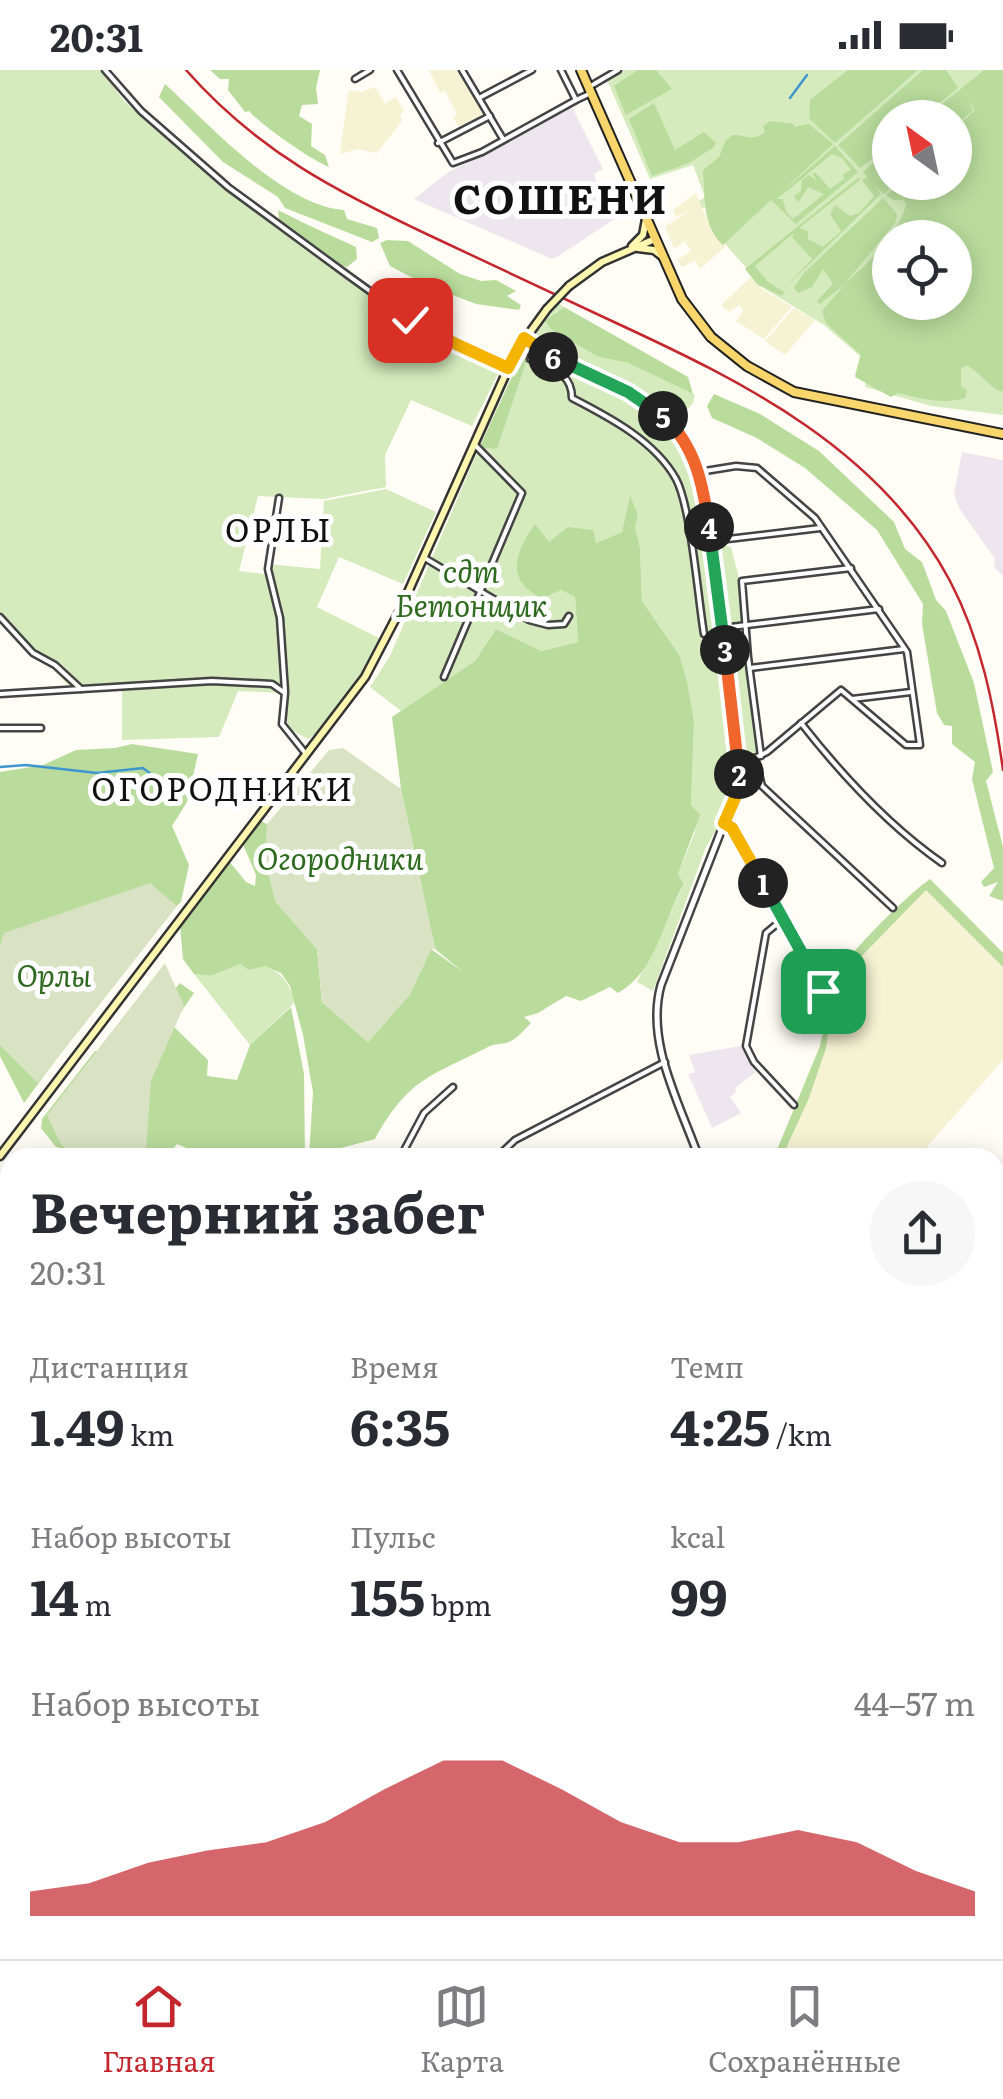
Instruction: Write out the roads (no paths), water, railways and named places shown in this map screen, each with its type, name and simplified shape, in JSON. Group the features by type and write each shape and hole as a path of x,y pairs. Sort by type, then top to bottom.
{"main road":[{"path":"581,70 682,298 700,325 747,366 794,392 1003,434"},
{"path":"627,250 644,236 646,218"},
{"path":"6,1148 364,677 524,338 569,286 602,262 655,238"},
{"path":"627,250 648,248 663,258"}],"street":[{"path":"104,70 141,110 228,187 348,276 410,320 508,368"},
{"path":"354,80 370,70"},
{"path":"397,70 452,163 460,163 576,100 618,70"},
{"path":"462,70 504,140"},
{"path":"479,98 532,70"},
{"path":"561,70 576,100"},
{"path":"438,142 490,116"},
{"path":"524,338 653,408 678,432 699,472 739,759 738,785 657,1002 656,1030 696,1148"},
{"path":"535,347 530,359 566,376 572,384 572,398 626,428 674,476 684,504 704,634"},
{"path":"444,678 522,493 474,444"},
{"path":"699,472 736,466 756,468 814,518 904,649 920,745 906,745 840,690 758,757 739,759"},
{"path":"279,498 268,569 280,618 285,693 282,724 306,754"},
{"path":"711,541 822,528"},
{"path":"423,557 530,620 564,624 569,616"},
{"path":"851,568 742,581 758,757 762,786 893,908"},
{"path":"722,628 879,609"},
{"path":"0,618 33,653 55,665 81,689"},
{"path":"750,668 904,649"},
{"path":"0,694 228,682 272,684 285,693"},
{"path":"852,699 912,692"},
{"path":"801,723 843,772 920,848 942,863"},
{"path":"0,728 41,728"},
{"path":"724,823 732,828 823,991"},
{"path":"783,919 766,933 746,1046 754,1062 794,1104"},
{"path":"507,1148 665,1062"},
{"path":"405,1148 414,1127 454,1086"}],"waterway":[{"path":"790,98 807,75"},
{"path":"0,767 26,765 97,773 143,768 170,789"}],"railway":[{"path":"186,70 242,125 333,187 712,369 804,424 847,457 886,493 921,534 961,603 985,673 1003,770"}],"district":[{"name":"СОШЕНИ","path":"561,196"},
{"name":"ОРЛЫ","path":"279,528"},
{"name":"ОГОРОДНИКИ","path":"223,787"}],"park label":[{"name":"сдт Бетонщик","path":"471,587"},
{"name":"Огородники","path":"340,857"},
{"name":"Орлы","path":"54,974"}]}
